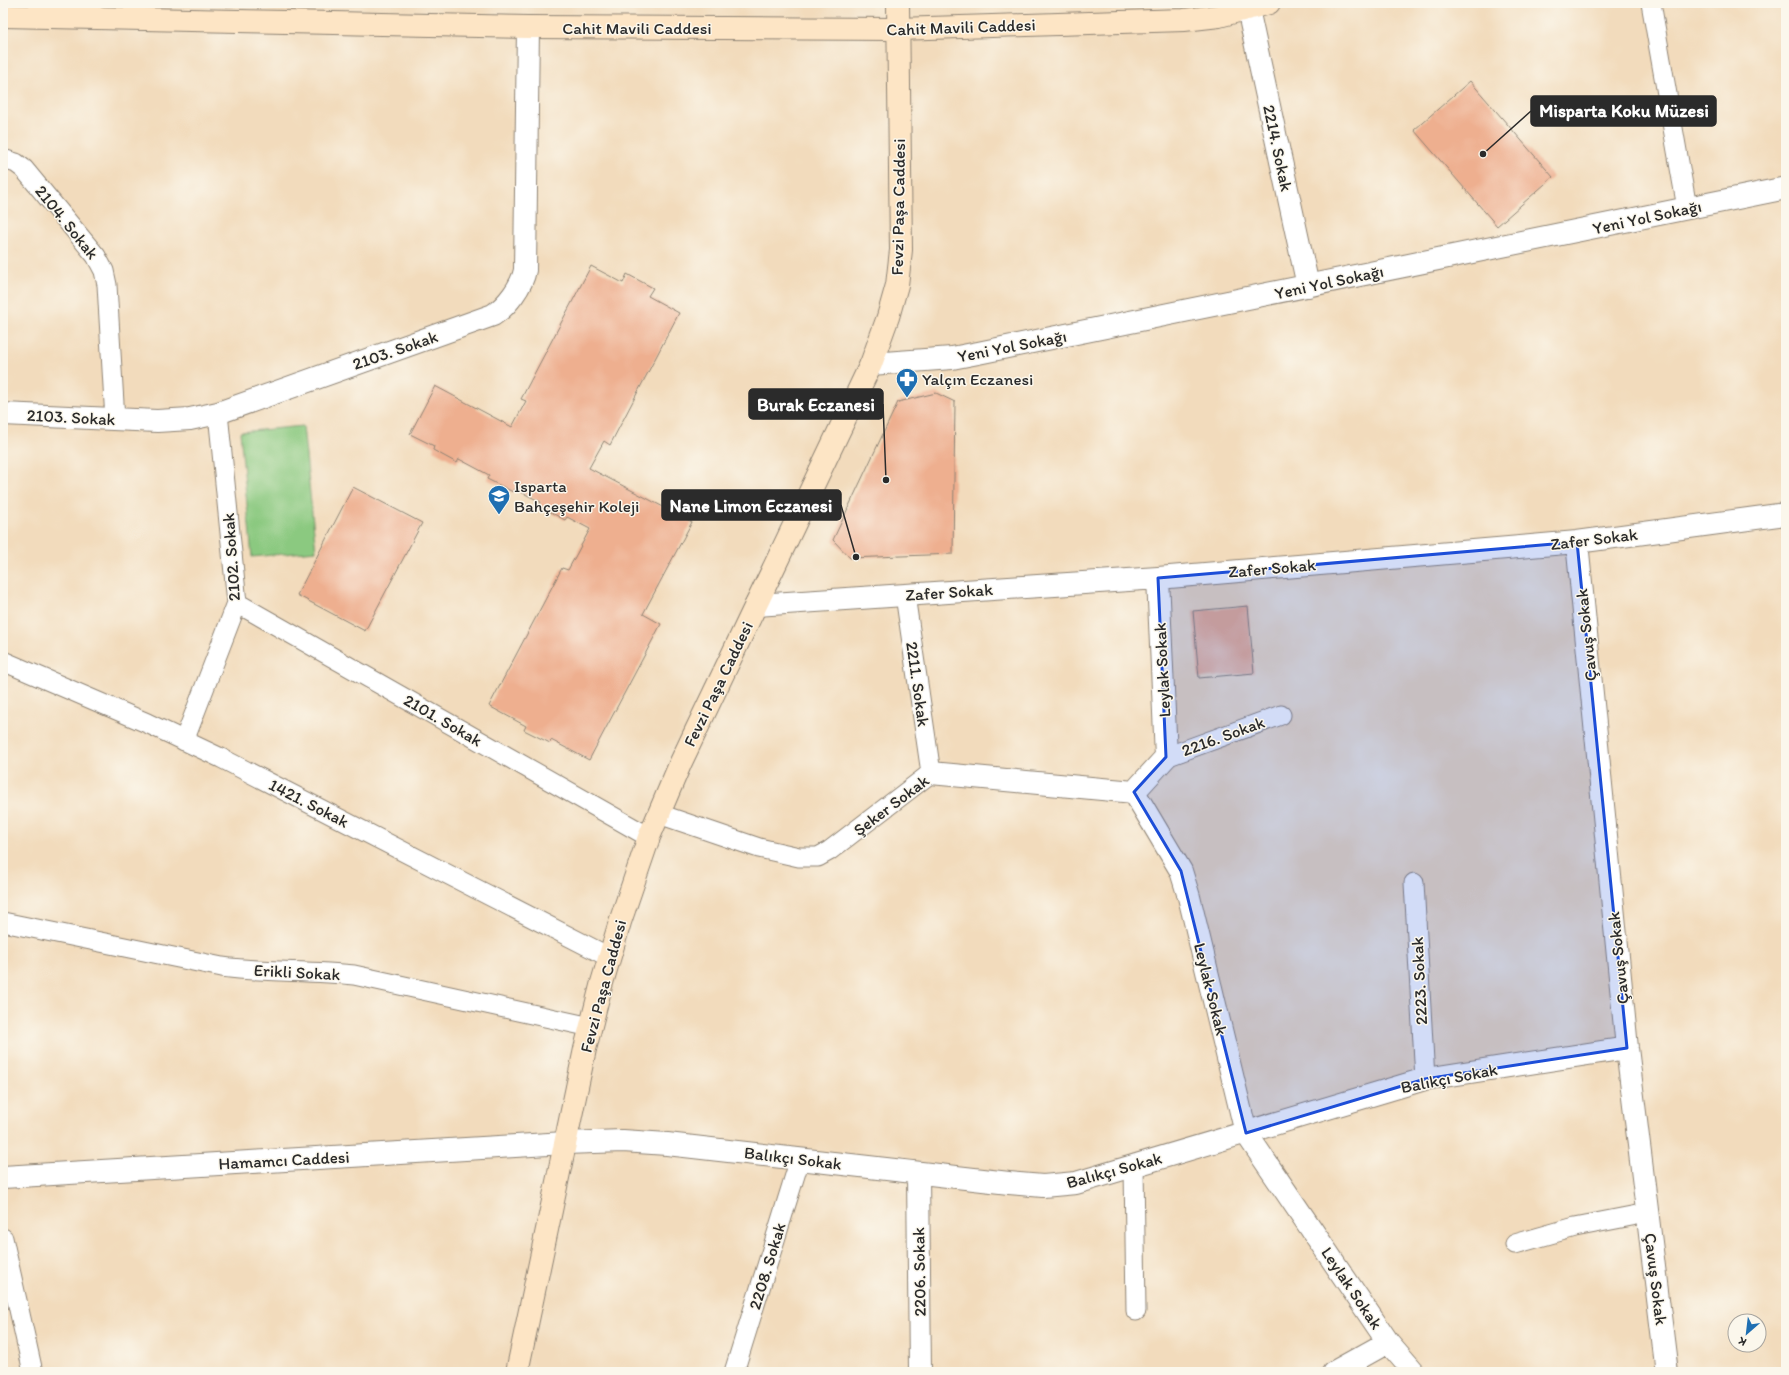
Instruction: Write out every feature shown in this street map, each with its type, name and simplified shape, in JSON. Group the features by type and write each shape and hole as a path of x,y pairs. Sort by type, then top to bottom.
{"street":[{"name":"Fevzi Paşa Caddesi","path":"517,1372 591,1027 609,957 649,837 681,762 871,364 888,317 897,285 901,250 898,3"},
{"name":"Cahit Mavili Caddesi","path":"3,16 528,27 898,29 1184,20 1219,16 1269,3"},
{"name":"2214. Sokak","path":"1248,9 1308,286"},
{"name":"2103. Sokak","path":"3,414 157,422 190,419 218,412 493,315 502,309 524,279 525,270 528,27"},
{"name":"Yeni Yol Sokağı","path":"871,364 952,358 978,354 1786,188"},
{"name":"Zafer Sokak","path":"756,605 1158,578 1577,542 1786,514"},
{"name":"Çavuş Sokak","path":"1577,542 1627,1048 1667,1372"},
{"name":"Leylak Sokak","path":"1158,578 1166,757"},
{"path":"1134,792 1166,757"},
{"name":"Şeker Sokak","path":"931,773 1134,792"},
{"name":"Leylak Sokak","path":"1134,792 1181,871 1191,905 1246,1133 1388,1342 1414,1372"},
{"name":"Balıkçı Sokak","path":"565,1143 624,1141 667,1144 1043,1186 1076,1183 1425,1079 1627,1048"},
{"name":"Hamamcı Caddesi","path":"3,1177 565,1143"},
{"name":"2206. Sokak","path":"918,1173 920,1372"},
{"path":"1334,1372 1388,1342"}],"lane":[{"path":"1651,3 1687,208"},
{"name":"2104. Sokak","path":"3,159 16,163 24,169 96,256 104,271 107,285 116,420"},
{"name":"2102. Sokak","path":"184,741 237,603 218,412"},
{"name":"2211. Sokak","path":"905,595 931,773"},
{"name":"2101. Sokak","path":"237,603 649,837"},
{"name":"1421. Sokak","path":"3,661 184,741 306,801 609,957"},
{"name":"2216. Sokak","path":"1166,757 1281,715"},
{"name":"Şeker Sokak","path":"659,814 759,848 799,858 818,856 829,851 931,773"},
{"name":"2223. Sokak","path":"1414,883 1425,1079"},
{"name":"Erikli Sokak","path":"3,922 241,970 336,973 354,975 591,1027"},
{"name":"2208. Sokak","path":"734,1372 800,1159"},
{"path":"1134,1166 1136,1311"},
{"path":"1515,1244 1575,1227 1647,1213"},
{"path":"3,1238 33,1372"}],"highlighted area":[{"path":"1577,542 1627,1048 1425,1079 1246,1133 1181,871 1134,792 1166,757 1158,578"}],"green space":[{"path":"303,426 316,551 252,557 240,432"}],"building":[{"path":"1470,81 1553,177 1497,226 1414,130"},
{"path":"591,266 623,283 627,274 653,288 648,296 679,313 610,445 604,441 589,468 692,522 643,614 661,624 589,760 551,740 550,743 524,730 526,726 489,706 562,568 568,570 590,529 567,517 565,520 539,506 541,502 515,489 513,492 487,479 489,475 459,459 457,463 433,450 434,446 410,434 435,386 512,427 526,401 521,399"},
{"path":"936,393 955,402 953,554 850,558 833,540 898,402"},
{"path":"353,487 422,523 365,631 297,595"},
{"path":"1248,606 1254,673 1199,678 1193,611"}],"place":[{"name":"Misparta Koku Müzesi","path":"1483,154"},
{"name":"Yalçın Eczanesi","path":"907,398"},
{"name":"Burak Eczanesi","path":"886,480"},
{"name":"Isparta Bahçeşehir Koleji","path":"499,516"},
{"name":"Nane Limon Eczanesi","path":"856,557"}]}
